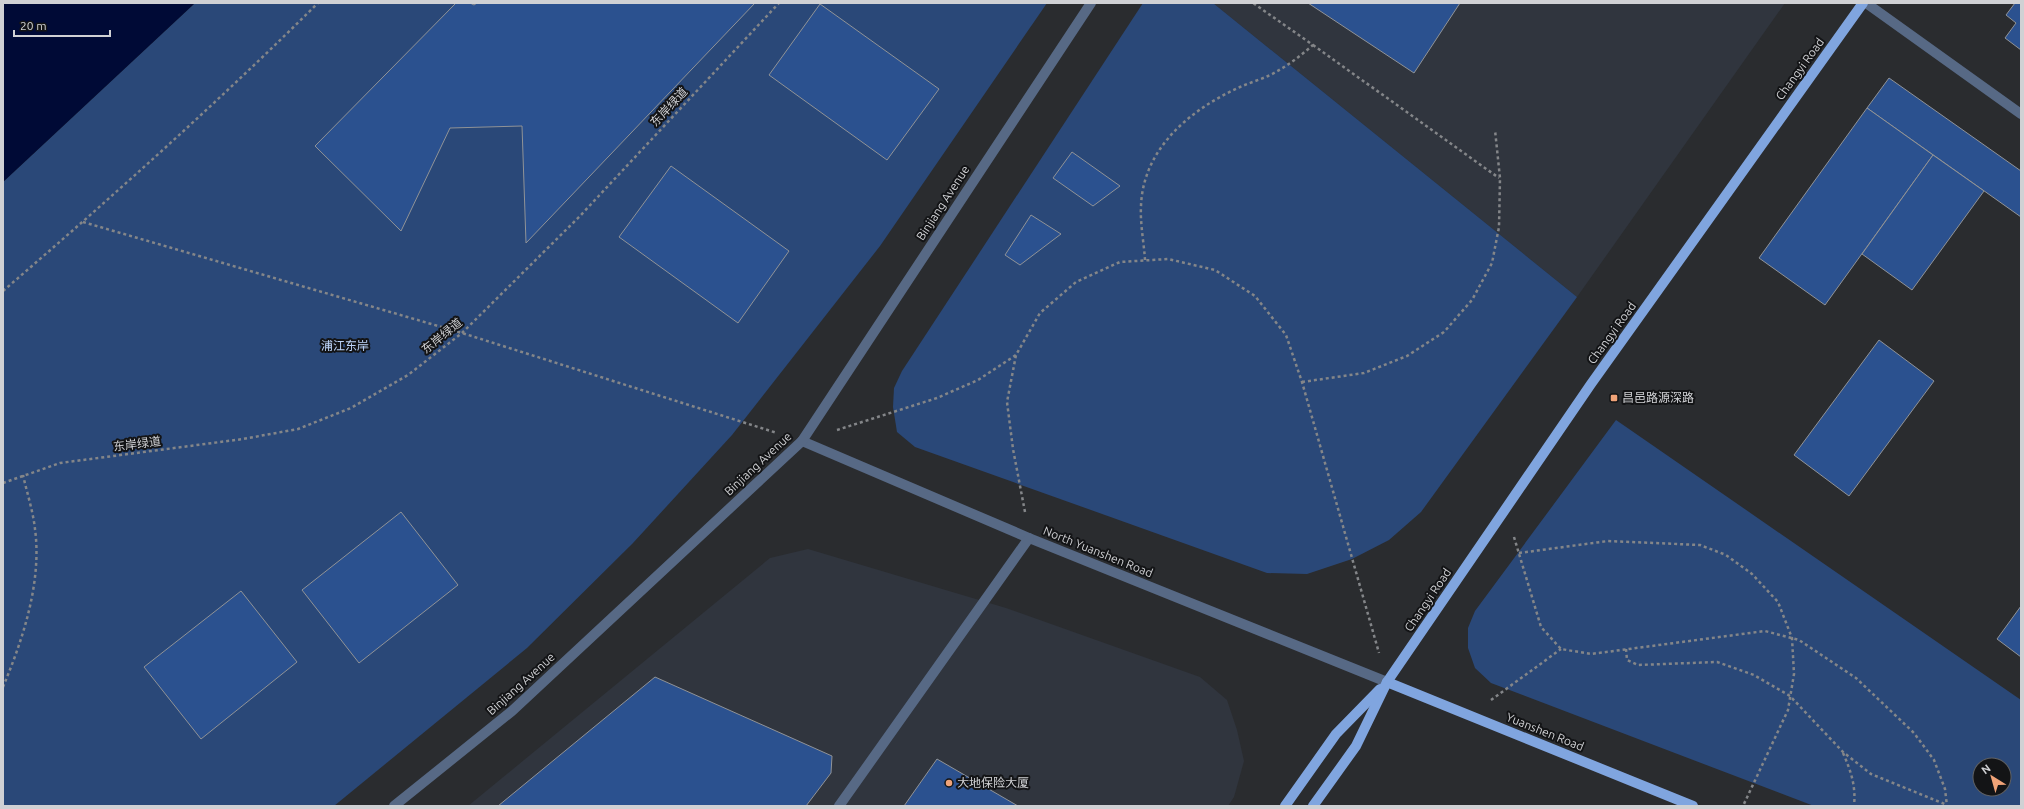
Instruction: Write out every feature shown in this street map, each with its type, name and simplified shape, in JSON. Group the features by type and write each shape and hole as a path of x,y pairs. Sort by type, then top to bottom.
{"main road":[{"name":"Changyi Road","path":"1313,806 1356,746 1387,682 1505,509 1591,384 1863,3"},
{"name":"Changyi Road","path":"1286,806 1336,734 1387,682"},
{"name":"Yuanshen Road","path":"1387,682 1693,806"}],"street":[{"name":"Binjiang Avenue","path":"394,806 512,711 802,441 1091,3"},
{"path":"1866,3 2021,114"},
{"name":"North Yuanshen Road","path":"802,441 1030,538 1387,682"},
{"path":"839,806 1030,538"}],"path":[{"path":"3,291 83,222 257,63 318,3"},
{"name":"东岸绿道","path":"3,483 60,463 243,439 298,429 351,408 408,376 462,333 580,216 779,3"},
{"path":"1253,3 1500,178"},
{"path":"1145,260 1141,206 1146,174 1162,144 1196,111 1239,87 1269,75 1292,62 1313,45"},
{"path":"1302,382 1364,373 1406,356 1444,332 1472,300 1492,263 1499,227 1500,178 1495,130"},
{"path":"83,222 462,333 802,441 937,398 978,380 1016,355"},
{"path":"1030,538 1013,449 1007,402 1016,355 1040,313 1076,282 1120,262 1168,259 1215,270 1255,296 1286,335 1302,382 1387,682"},
{"path":"3,686 19,646 30,604 35,566 35,530 23,475"},
{"path":"1505,509 1541,627 1561,649 1591,654 1626,649 1765,631 1799,640 1856,678 1914,733 1934,760 1945,789 1947,806 1871,774 1843,752 1790,696 1754,675 1717,662 1638,665 1628,660 1626,649"},
{"path":"1519,553 1608,541 1700,545 1726,555 1752,574 1778,602 1792,638 1794,674 1788,710 1743,806"},
{"path":"1470,716 1561,649"},
{"path":"1843,752 1852,773 1856,793 1854,806"}],"shaded area":[{"path":"3,3 195,3 3,182"},
{"path":"1213,3 1785,3 1577,297"},
{"path":"808,549 1006,608 1200,677 1227,700 1237,730 1244,761 1234,797 1228,806 468,806 770,558"}],"green space":[{"name":"浦江东岸","path":"195,3 1047,3 880,246 732,435 633,543 527,648 334,806 3,806 3,182"},
{"path":"1143,3 1213,3 1577,297 1421,512 1389,540 1352,559 1307,574 1267,573 915,447 897,432 893,407 894,388 902,371"},
{"path":"1616,420 2021,700 2021,806 1814,806 1491,683 1475,668 1468,648 1468,628 1475,611"}],"building":[{"path":"456,3 470,3 474,5 477,3 755,3 526,243 522,126 450,128 401,231 315,146"},
{"path":"1308,3 1460,3 1414,73"},
{"path":"2015,3 2021,3 2021,50 2005,38 2016,23 2006,15"},
{"path":"820,4 939,89 887,160 769,75"},
{"path":"1889,78 2021,171 2021,217 1867,108"},
{"path":"1867,108 1933,155 1825,305 1759,258"},
{"path":"1072,152 1120,186 1093,206 1053,178"},
{"path":"1933,155 1984,191 1912,290 1862,254"},
{"path":"671,166 789,251 738,323 619,237"},
{"path":"1031,215 1061,234 1020,265 1005,255"},
{"path":"1879,340 1934,381 1849,496 1794,455"},
{"path":"401,512 458,585 359,663 302,590"},
{"path":"241,591 297,662 201,739 144,667"},
{"path":"2021,606 2021,657 1997,639"},
{"path":"655,677 832,756 831,773 806,806 498,806"},
{"name":"大地保险大厦","path":"937,759 1018,806 904,806"}],"place":[{"name":"昌邑路源深路","path":"1614,398"},
{"name":"大地保险大厦","path":"949,783"}]}
